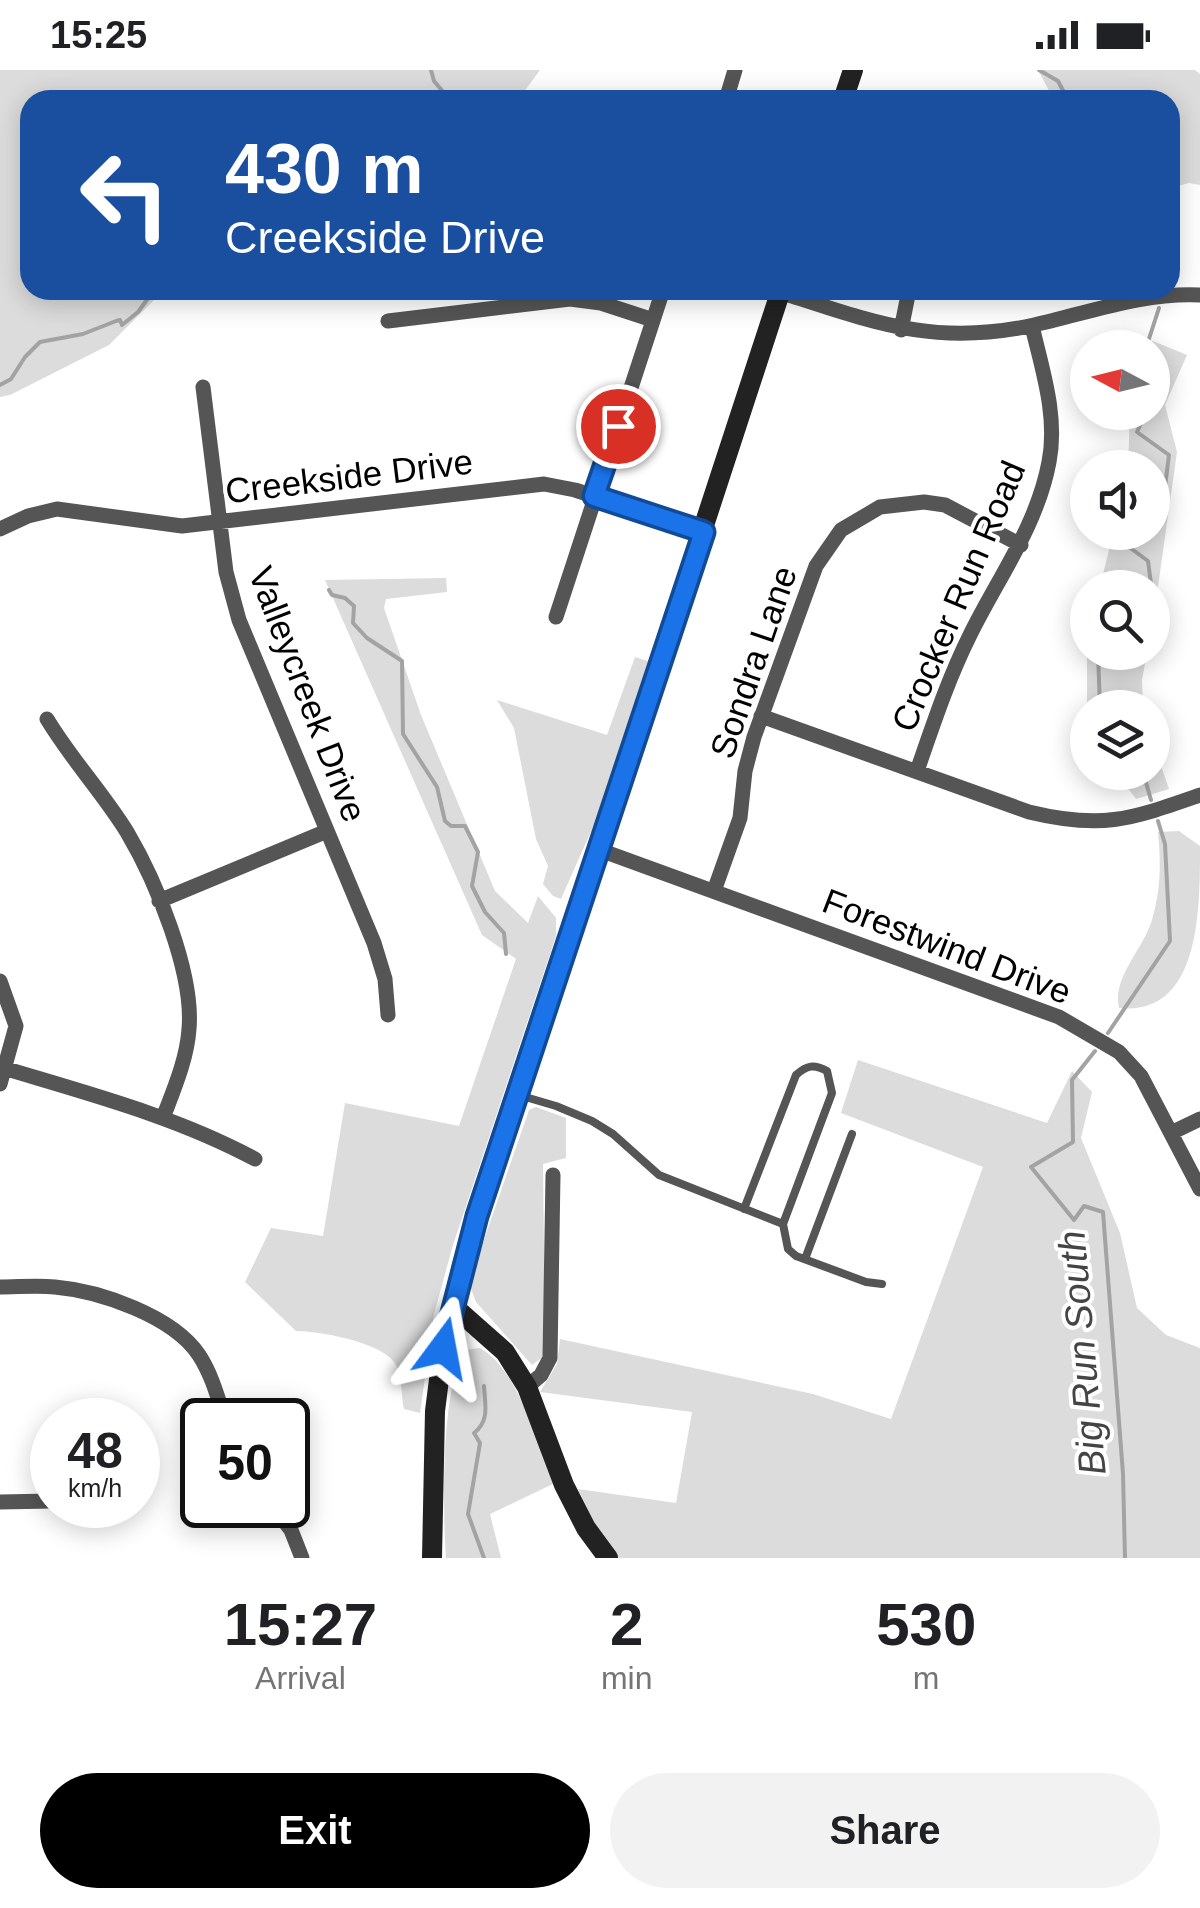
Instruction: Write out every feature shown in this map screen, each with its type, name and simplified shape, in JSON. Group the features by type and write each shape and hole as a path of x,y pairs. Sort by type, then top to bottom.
{"main road":[{"path":"432,1558 435,1411 453,1306 477,1216 778,300"},
{"path":"453,1306 505,1352 527,1388 564,1485 586,1528 608,1558"}],"street":[{"path":"388,321 562,300"},
{"path":"578,300 601,303 653,320"},
{"path":"556,617 660,300"},
{"path":"809,300 901,330 968,334 1032,326 1152,300"},
{"path":"901,330 907,300"},
{"name":"Crocker Run Road","path":"917,771 952,673 1020,545 1037,504 1051,441 1048,397 1032,326"},
{"name":"Valleycreek Drive","path":"204,386 226,572 239,620 374,942 386,980 388,1015"},
{"name":"Creekside Drive","path":"0,529 56,509 164,526 512,486 554,486 704,532"},
{"name":"Sondra Lane","path":"714,891 740,818 745,771 762,716 816,566 842,530 880,507 901,502 945,505 1020,545"},
{"path":"762,716 1029,812 1088,822 1133,818 1200,795"},
{"path":"47,719 68,756 128,834 184,968 190,1012 185,1055 163,1118"},
{"path":"159,901 328,831"},
{"name":"Forestwind Drive","path":"600,850 1058,1017 1119,1052 1142,1076 1200,1189"},
{"path":"0,981 16,1026 1,1073 163,1118 214,1137 254,1159"},
{"path":"1172,1132 1200,1119"},
{"path":"527,1388 541,1375 550,1358 553,1175"},
{"path":"0,1287 54,1287 92,1293 156,1318 180,1334 197,1352 217,1398"},
{"path":"0,1502 30,1501"},
{"path":"289,1528 302,1558"}],"lane":[{"path":"744,1209 796,1075 806,1066 818,1066 827,1071 832,1093 783,1224 788,1250 866,1282 882,1284"},
{"path":"517,1095 592,1121 613,1134 659,1175 783,1224"},
{"path":"805,1259 852,1134"}],"shaded area":[{"path":"0,70 540,70 525,90 20,90 20,300 154,300 109,345 0,397"},
{"path":"1038,70 1195,70 1200,74 1200,185 1180,185 1180,90 1049,90"},
{"path":"1170,348 1187,355 1170,394"},
{"path":"1170,425 1177,452 1170,502 1170,450 1129,450 1129,430 1170,430"},
{"path":"1109,550 1163,550 1160,570 1104,570"},
{"path":"446,578 447,592 386,599 384,608 421,715 495,891 528,923 538,896 556,918 556,936 453,1245 434,1314 420,1413 404,1409 399,1372 387,1355 348,1339 296,1331 245,1282 271,1228 323,1236 345,1103 459,1126 516,959 482,935 325,580"},
{"path":"635,657 648,661 604,802 561,899 543,884 548,866 536,839 514,728 497,700 607,735"},
{"path":"1087,670 1144,670 1142,690 1087,690"},
{"path":"1129,790 1166,790 1136,799"},
{"path":"1179,831 1200,846 1199,900 1190,955 1180,978 1166,995 1146,1006 1119,1008 1120,985 1155,909 1160,876 1158,832"},
{"path":"858,1060 1047,1123 1072,1071 1092,1092 1081,1138 1120,1233 1137,1308 1166,1335 1200,1348 1200,1558 617,1558 605,1544 578,1489 676,1503 692,1412 540,1392 557,1364 560,1339 813,1394 891,1419 983,1167 841,1113"},
{"path":"536,1107 566,1118 566,1158 543,1164 545,1336 543,1357 532,1365 476,1302 469,1283 529,1110"},
{"path":"480,1348 494,1358 516,1390 553,1484 490,1514 501,1558 446,1558 445,1450 451,1391 466,1350"}],"waterway":[{"path":"431,70 442,90"},
{"name":"Big Run South","path":"1039,70 1058,81 1063,90"},
{"path":"0,385 11,379 40,342 83,334 120,320 122,325 147,300"},
{"name":"Big Run South","path":"1152,330 1159,308"},
{"name":"Big Run South","path":"1138,430 1162,450"},
{"name":"Big Run South","path":"1133,550 1148,561 1149,570"},
{"path":"329,590 354,606 353,623 367,638 402,661 403,734 437,787 445,821 451,826 465,826 478,852 472,886 485,912 504,933 506,954"},
{"name":"Big Run South","path":"1099,670 1099,690"},
{"name":"Big Run South","path":"1148,790 1151,800"},
{"name":"Big Run South","path":"1108,1033 1170,941 1165,844 1158,821"},
{"name":"Big Run South","path":"1095,1051 1072,1080 1073,1142 1031,1167 1074,1220 1084,1206 1103,1212 1123,1474 1125,1558"},
{"path":"484,1386 485,1412 474,1433 480,1443 468,1514 484,1558"}],"route":[{"path":"443,1348 477,1216 704,532 594,496 618,426"}]}
